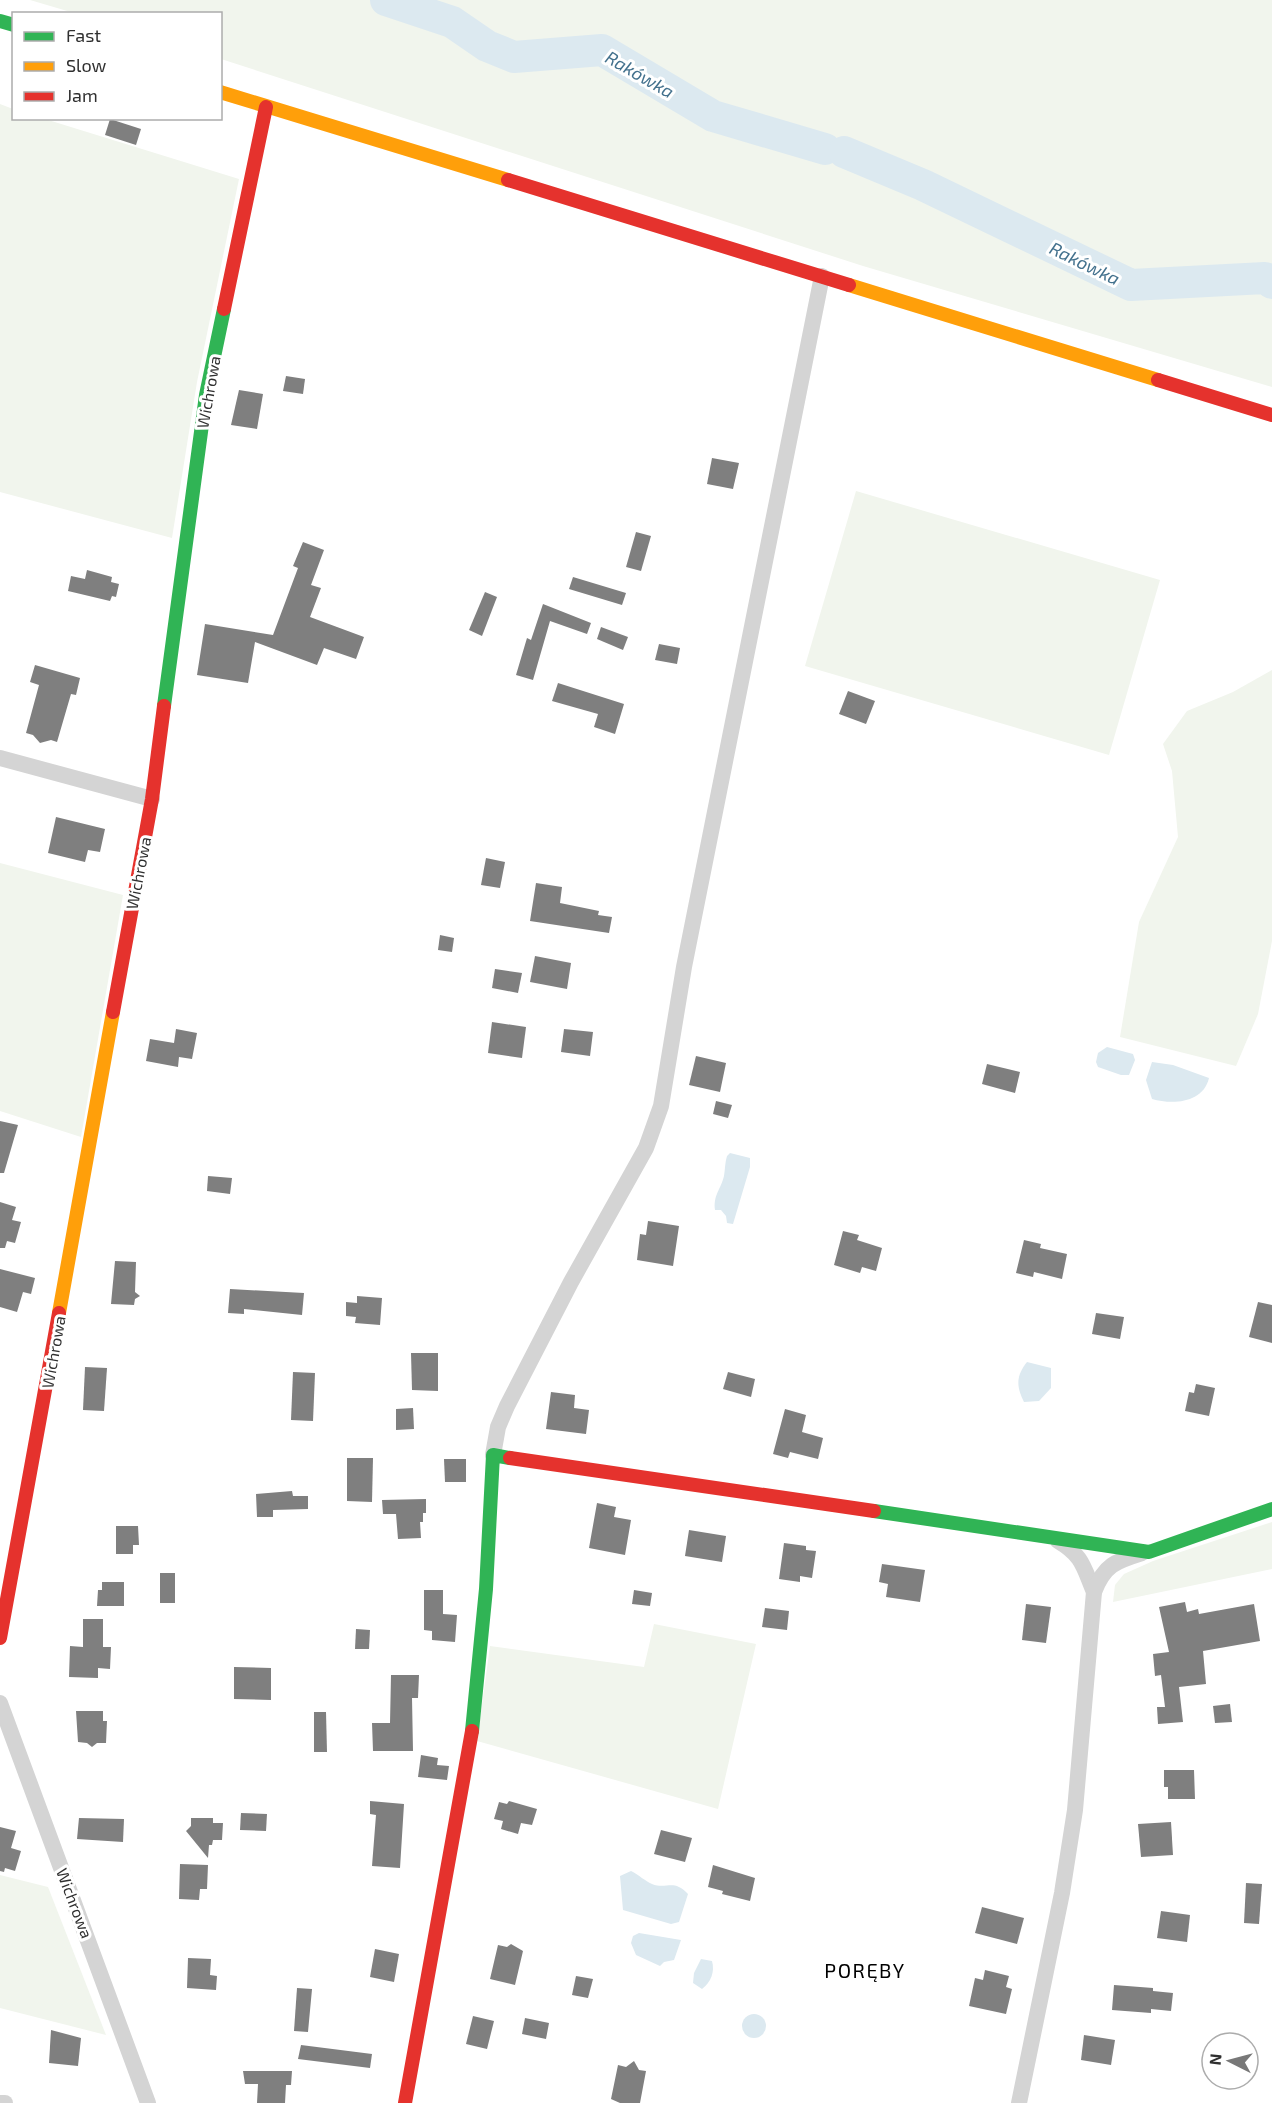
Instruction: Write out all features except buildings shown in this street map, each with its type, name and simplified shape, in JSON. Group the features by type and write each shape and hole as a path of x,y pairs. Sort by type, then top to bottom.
{"street":[{"path":"222,93 1272,415"},
{"name":"Wichrowa","path":"0,1638 152,799 206,395 266,106"},
{"path":"405,2103 472,1731 486,1589 493,1455 498,1427 571,1282 646,1148 661,1106 684,967 822,276"},
{"path":"0,758 152,799"},
{"path":"493,1455 1149,1551"},
{"path":"1019,2103 1062,1893 1075,1810 1094,1592 1099,1578 1116,1560 1180,1543 1272,1509"},
{"path":"1053,1538 1075,1551 1083,1563 1094,1592"},
{"name":"Wichrowa","path":"0,1704 148,2103"},
{"path":"0,2103 5,2103"}],"shaded area":[{"path":"30,0 1272,0 1272,387 863,266 222,59 222,12 71,12"},
{"path":"0,104 12,109 12,120 48,120 239,179 197,382 172,538 0,492"},
{"path":"856,491 1160,580 1109,755 805,666"},
{"path":"1272,670 1272,941 1258,1014 1236,1066 1120,1037 1139,922 1178,837 1172,771 1163,744 1187,711 1233,692"},
{"path":"0,863 123,895 81,1137 0,1111"},
{"path":"1107,1047 1133,1054 1135,1060 1129,1075 1121,1075 1098,1067 1096,1062 1098,1053"},
{"path":"1152,1062 1173,1065 1209,1078 1201,1093 1186,1100 1169,1102 1152,1099 1146,1080"},
{"path":"730,1153 750,1158 750,1167 733,1224 727,1223 726,1216 721,1210 715,1210 716,1196 724,1176 727,1156"},
{"path":"1027,1362 1051,1368 1051,1388 1039,1401 1024,1402 1020,1391 1018,1381"},
{"path":"1272,1522 1272,1569 1113,1602 1115,1585 1124,1574 1153,1561"},
{"path":"654,1624 756,1644 718,1809 477,1741 490,1646 644,1667"},
{"path":"631,1871 652,1884 674,1885 688,1894 679,1922 671,1924 623,1910 620,1876"},
{"path":"0,1875 48,1887 106,2035 0,2008"},
{"path":"639,1933 681,1940 674,1960 664,1962 660,1966 636,1955 631,1943 633,1936"},
{"path":"701,1959 712,1961 713,1969 710,1980 702,1989 693,1983 694,1973"},
{"path":"754,2014 762,2018 766,2026 762,2034 754,2038 746,2034 742,2026 746,2018"}],"waterway":[{"name":"Rakówka","path":"386,0 452,22 487,46 514,57 602,50 713,116 825,149"},
{"name":"Rakówka","path":"844,152 923,185 1131,285 1265,278 1272,283"}],"traffic: fast":[{"path":"0,21 12,24"},
{"path":"164,706 206,395 224,309"},
{"path":"472,1731 486,1589 493,1455 510,1458"},
{"path":"874,1511 1149,1552 1272,1509"}],"traffic: slow":[{"path":"222,93 508,180"},
{"path":"849,285 1158,380"},
{"path":"59,1313 113,1012"}],"traffic: jam":[{"path":"224,309 266,107"},
{"path":"508,180 849,285"},
{"path":"1158,380 1272,415"},
{"path":"113,1012 152,799 164,706"},
{"path":"0,1638 59,1313"},
{"path":"510,1458 874,1511"},
{"path":"405,2103 472,1731"}],"district":[{"name":"PORĘBY","path":"865,1970"}]}
